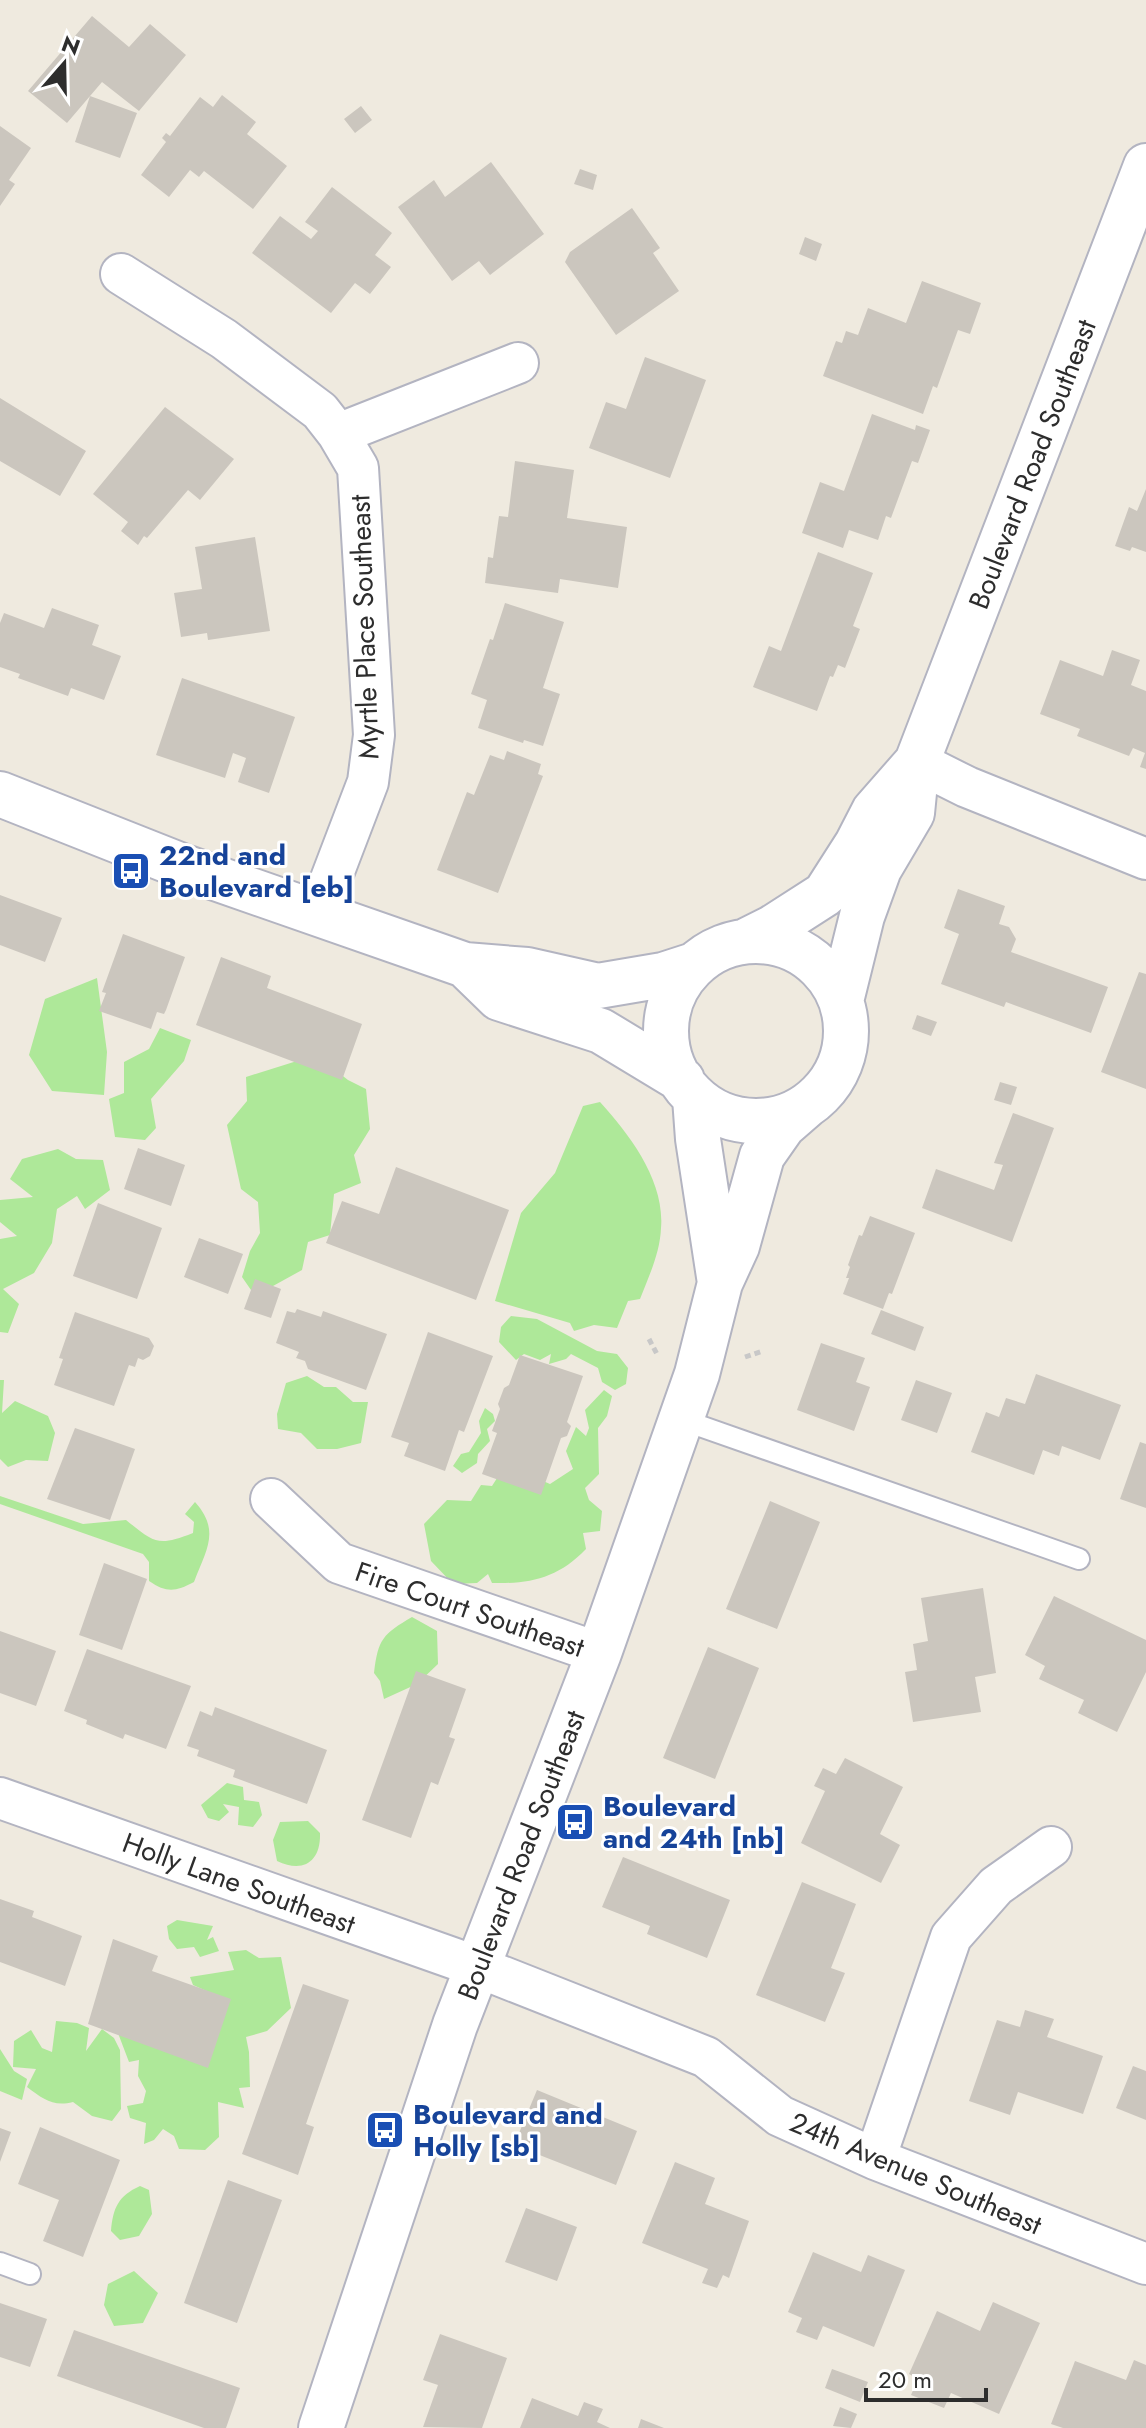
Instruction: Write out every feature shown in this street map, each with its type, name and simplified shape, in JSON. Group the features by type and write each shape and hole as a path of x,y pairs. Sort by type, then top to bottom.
{"street":[{"name":"Boulevard Road Southeast","path":"841,1001 862,916 879,869 912,813 917,762 1146,166"},
{"name":"Myrtle Place Southeast","path":"121,274 224,339 320,411 358,468 374,735 368,782 318,913"},
{"path":"338,434 518,363"},
{"name":"Boulevard Road Southeast","path":"748,940 825,894 874,811 917,762"},
{"path":"917,762 967,787 1146,859"},
{"path":"0,794 187,868 465,965 527,970 598,986 663,975 694,965 719,948 748,940 778,943 805,955 827,975 841,1001 847,1030 842,1059 828,1085 806,1106 779,1118 750,1121 721,1114 601,1031 499,998 465,965"},
{"path":"688,1089 667,1046 667,1016 676,988 694,965"},
{"name":"Boulevard Road Southeast","path":"688,1089 720,1283"},
{"name":"Boulevard Road Southeast","path":"321,2428 455,2025 599,1653 697,1374 720,1283 737,1246 762,1156 783,1126 806,1106"},
{"name":"Fire Court Southeast","path":"271,1499 339,1563 599,1653"},
{"name":"Holly Lane Southeast","path":"0,1798 478,1967"},
{"path":"875,2159 951,1937 996,1886 1051,1847"},
{"name":"24th Avenue Southeast","path":"478,1967 706,2057 780,2116 875,2159 1146,2264"}],"lane":[{"path":"680,1419 1079,1559"},
{"path":"0,2263 30,2274"}],"green space":[{"path":"97,978 107,1052 104,1095 52,1091 29,1055 45,999"},
{"path":"160,1028 191,1040 184,1061 151,1099 156,1128 145,1140 115,1137 109,1099 124,1093 124,1062 149,1049"},
{"path":"316,1055 348,1080 366,1089 370,1129 354,1155 361,1183 334,1194 330,1235 308,1242 302,1270 273,1286 251,1290 242,1277 250,1251 260,1233 258,1202 241,1189 227,1125 247,1101 246,1077"},
{"path":"600,1102 634,1144 651,1176 661,1210 659,1246 640,1299 628,1301 617,1328 594,1325 574,1331 570,1323 495,1301 521,1213 555,1173 583,1106"},
{"path":"58,1149 76,1159 103,1160 110,1190 85,1209 77,1196 57,1209 52,1243 34,1273 3,1289 19,1304 8,1333 0,1332 0,1239 17,1236 0,1222 0,1200 33,1197 10,1179 22,1159"},
{"path":"511,1316 537,1319 597,1351 617,1354 628,1368 626,1384 615,1390 602,1382 598,1368 571,1354 566,1359 549,1364 551,1354 540,1360 524,1354 516,1360 499,1342 501,1327"},
{"path":"307,1376 324,1387 336,1387 353,1402 368,1402 361,1443 337,1449 317,1449 301,1433 278,1429 277,1414 286,1383"},
{"path":"0,1380 4,1380 2,1413 15,1401 48,1416 55,1433 48,1461 26,1460 8,1467 0,1459"},
{"path":"604,1390 612,1396 607,1416 598,1428 599,1474 585,1488 589,1500 602,1511 600,1531 583,1533 586,1549 565,1567 543,1577 492,1583 488,1574 477,1583 453,1584 431,1561 424,1524 447,1500 471,1501 481,1485 492,1486 499,1475 536,1478 550,1484 573,1469 566,1451 576,1427 586,1436 589,1428 585,1410"},
{"path":"485,1408 493,1414 495,1421 487,1429 490,1441 478,1454 477,1463 462,1473 453,1466 461,1454 469,1452 481,1433 479,1421"},
{"path":"0,1496 83,1524 126,1520 150,1538 164,1541 193,1533 194,1522 185,1514 195,1502 208,1522 209,1541 194,1582 176,1589 161,1588 149,1581 149,1562 143,1554 0,1504"},
{"path":"412,1617 437,1631 438,1664 417,1684 384,1699 380,1681 374,1673 380,1645 388,1633"},
{"path":"227,1783 243,1787 244,1800 259,1802 262,1815 253,1827 238,1825 239,1807 223,1804 229,1812 219,1821 208,1818 201,1805"},
{"path":"308,1821 320,1833 314,1858 295,1866 277,1861 273,1840 280,1822"},
{"path":"177,1920 213,1926 207,1940 213,1937 219,1951 200,1957 194,1947 177,1949 169,1939 167,1926"},
{"path":"246,1950 259,1958 281,1957 291,2008 267,2031 246,2037 250,2087 239,2088 244,2108 218,2102 219,2137 205,2150 179,2149 174,2136 163,2129 154,2140 144,2144 146,2123 130,2118 127,2106 143,2103 146,2091 138,2076 139,2060 129,2062 113,2020 211,1993 193,1985 190,1977 234,1970 228,1952"},
{"path":"56,2021 77,2023 89,2028 86,2051 102,2029 114,2038 120,2050 121,2109 112,2121 92,2116 73,2102 54,2103 43,2098 27,2087 36,2069 13,2067 14,2041 31,2030 42,2048 52,2052"},
{"path":"0,2049 14,2071 27,2079 22,2100 0,2091"},
{"path":"140,2186 149,2190 152,2214 139,2236 120,2240 111,2231 115,2209 126,2194"},
{"path":"134,2271 158,2293 143,2323 114,2326 104,2305 108,2284"}],"building":[{"path":"92,16 129,47 150,24 186,55 139,111 102,82 67,123 28,91"},
{"path":"222,95 256,122 247,134 287,166 253,209 204,171 199,177 190,170 169,197 141,175 166,142 162,138 166,133 170,136 200,97 213,107"},
{"path":"90,96 137,113 120,158 75,142"},
{"path":"361,106 372,120 355,133 344,119"},
{"path":"0,126 31,148 9,180 15,184 0,206"},
{"path":"491,162 544,234 490,275 479,261 452,281 398,207 434,180 445,197"},
{"path":"580,169 597,175 593,190 574,184"},
{"path":"332,187 392,233 375,255 391,267 370,294 355,283 331,313 252,253 280,216 311,239 318,231 305,222"},
{"path":"632,208 660,248 653,253 679,291 616,335 565,262 570,252"},
{"path":"805,237 822,244 816,261 799,254"},
{"path":"922,281 981,303 970,334 958,330 937,388 933,386 923,414 823,376 836,341 842,343 846,331 858,335 868,308 906,323"},
{"path":"645,357 706,380 670,478 589,448 606,402 626,409"},
{"path":"0,398 86,451 60,496 0,461"},
{"path":"165,407 234,459 200,500 188,490 138,545 121,531 128,522 93,494"},
{"path":"872,414 915,430 916,425 930,430 918,463 912,461 891,518 886,516 878,540 849,530 843,548 802,533 820,482 844,491"},
{"path":"515,461 574,470 567,518 627,527 618,588 560,579 558,593 485,583 488,557 493,558 499,516 508,517"},
{"path":"1146,489 1146,552 1115,546 1129,507 1137,511"},
{"path":"255,537 270,631 208,640 207,633 181,637 174,593 202,589 195,547"},
{"path":"818,552 873,573 853,626 860,629 845,668 838,665 833,677 830,676 817,711 753,687 769,646 781,651"},
{"path":"505,603 564,622 543,688 560,694 543,746 524,740 523,743 478,728 487,700 471,694"},
{"path":"52,608 99,625 92,645 121,656 104,700 71,688 68,696 18,678 20,674 0,667 0,623 4,613 44,628"},
{"path":"1112,650 1140,660 1131,685 1146,691 1146,769 1140,767 1145,753 1133,748 1129,756 1077,736 1080,729 1040,714 1060,660 1103,676"},
{"path":"182,678 295,717 269,793 238,782 246,758 233,753 225,778 156,755"},
{"path":"507,751 541,764 538,774 543,776 498,893 437,870 467,792 474,795 490,755 504,760"},
{"path":"958,889 1005,906 999,924 1009,927 1016,939 1011,952 1108,987 1091,1033 1006,1002 1004,1007 941,984 959,934 944,928"},
{"path":"0,895 62,918 45,962 0,945"},
{"path":"123,934 185,957 166,1010 164,1014 157,1012 151,1029 99,1011 106,993 102,992"},
{"path":"221,957 271,976 267,988 362,1024 342,1080 196,1025"},
{"path":"1139,972 1146,974 1146,1089 1101,1072"},
{"path":"917,1015 937,1022 931,1036 912,1029"},
{"path":"1000,1082 1017,1087 1011,1105 994,1100"},
{"path":"1013,1113 1054,1128 1012,1242 922,1208 936,1169 994,1190 1003,1165 994,1163"},
{"path":"138,1148 185,1165 171,1206 124,1189"},
{"path":"396,1167 509,1210 476,1300 326,1243 342,1201 379,1214"},
{"path":"98,1203 162,1228 137,1299 73,1276"},
{"path":"870,1216 915,1233 892,1294 889,1293 883,1309 843,1294 849,1278 846,1278 848,1265"},
{"path":"199,1238 243,1254 228,1294 184,1277"},
{"path":"255,1279 281,1289 271,1318 244,1309"},
{"path":"297,1309 321,1317 323,1311 387,1334 366,1390 308,1369 305,1361 296,1358 299,1352 276,1343 287,1311 295,1313"},
{"path":"881,1310 924,1327 915,1351 871,1334"},
{"path":"75,1312 149,1338 154,1346 150,1356 143,1360 138,1358 135,1367 129,1365 114,1406 54,1385 63,1359 59,1358"},
{"path":"428,1332 493,1356 464,1432 459,1430 445,1471 404,1456 409,1443 391,1437"},
{"path":"821,1343 865,1358 856,1382 870,1387 854,1431 797,1410"},
{"path":"520,1355 583,1376 567,1422 571,1426 567,1436 561,1438 541,1495 482,1474 497,1433 492,1431 500,1409 498,1404"},
{"path":"1036,1374 1121,1405 1100,1460 1062,1446 1059,1456 1043,1450 1034,1475 971,1452 986,1412 999,1417 1006,1398 1025,1404"},
{"path":"916,1380 952,1393 937,1433 901,1420"},
{"path":"75,1428 135,1449 110,1520 47,1499"},
{"path":"1140,1442 1146,1444 1146,1508 1120,1499"},
{"path":"770,1501 820,1522 777,1629 726,1609"},
{"path":"104,1563 147,1579 122,1650 79,1635"},
{"path":"983,1588 996,1673 975,1677 981,1712 913,1722 905,1672 917,1670 913,1644 928,1641 921,1598"},
{"path":"1054,1596 1146,1640 1146,1672 1117,1732 1078,1713 1084,1700 1039,1679 1045,1666 1025,1655"},
{"path":"0,1631 56,1651 36,1706 0,1693"},
{"path":"708,1647 759,1668 715,1779 663,1758"},
{"path":"87,1649 191,1686 166,1749 125,1734 123,1739 64,1711"},
{"path":"416,1671 466,1689 449,1737 455,1739 438,1785 431,1782 411,1838 362,1820"},
{"path":"215,1707 327,1750 307,1804 233,1777 235,1770 197,1756 199,1750 187,1746 200,1711 212,1716"},
{"path":"845,1758 903,1787 880,1834 900,1845 881,1883 801,1843 825,1791 814,1786 823,1768 836,1774"},
{"path":"623,1857 730,1900 707,1958 647,1934 650,1926 602,1907"},
{"path":"802,1882 856,1904 831,1968 845,1973 825,2022 756,1995"},
{"path":"0,1899 34,1911 32,1917 82,1936 65,1986 0,1962"},
{"path":"113,1939 158,1956 152,1971 231,1999 208,2068 88,2024"},
{"path":"303,1984 349,2000 306,2124 314,2127 298,2175 242,2154"},
{"path":"1025,2010 1054,2019 1047,2037 1103,2056 1083,2114 1018,2092 1010,2115 969,2101 997,2020 1020,2027"},
{"path":"1133,2066 1146,2071 1146,2120 1116,2108"},
{"path":"537,2090 637,2131 616,2185 514,2145"},
{"path":"40,2127 120,2160 83,2257 43,2241 59,2200 18,2184"},
{"path":"0,2128 11,2132 0,2162"},
{"path":"675,2162 715,2178 705,2204 749,2221 729,2278 723,2275 717,2288 702,2283 708,2269 642,2243"},
{"path":"228,2180 282,2200 237,2323 184,2303"},
{"path":"526,2208 577,2227 557,2281 505,2262"},
{"path":"813,2252 861,2272 868,2255 905,2270 874,2347 823,2326 817,2340 796,2332 802,2318 788,2312"},
{"path":"993,2302 1040,2323 999,2414 951,2393 944,2408 911,2395 918,2379 909,2374 937,2311 980,2331"},
{"path":"0,2303 47,2319 30,2367 0,2357"},
{"path":"74,2330 240,2388 226,2428 204,2428 57,2376"},
{"path":"440,2334 507,2358 482,2428 423,2427 438,2385 423,2380"},
{"path":"1134,2360 1146,2365 1146,2428 1063,2428 1051,2424 1075,2361 1126,2380"},
{"path":"832,2369 868,2382 860,2402 825,2388"},
{"path":"532,2398 578,2416 584,2402 603,2409 597,2422 610,2428 520,2428"},
{"path":"840,2407 857,2414 851,2428 833,2426"},
{"path":"641,2419 664,2428 638,2428"}],"place":[{"name":"22nd and Boulevard [eb]","path":"131,871"},
{"name":"Boulevard and 24th [nb]","path":"575,1822"},
{"name":"Boulevard and Holly [sb]","path":"385,2130"}]}
